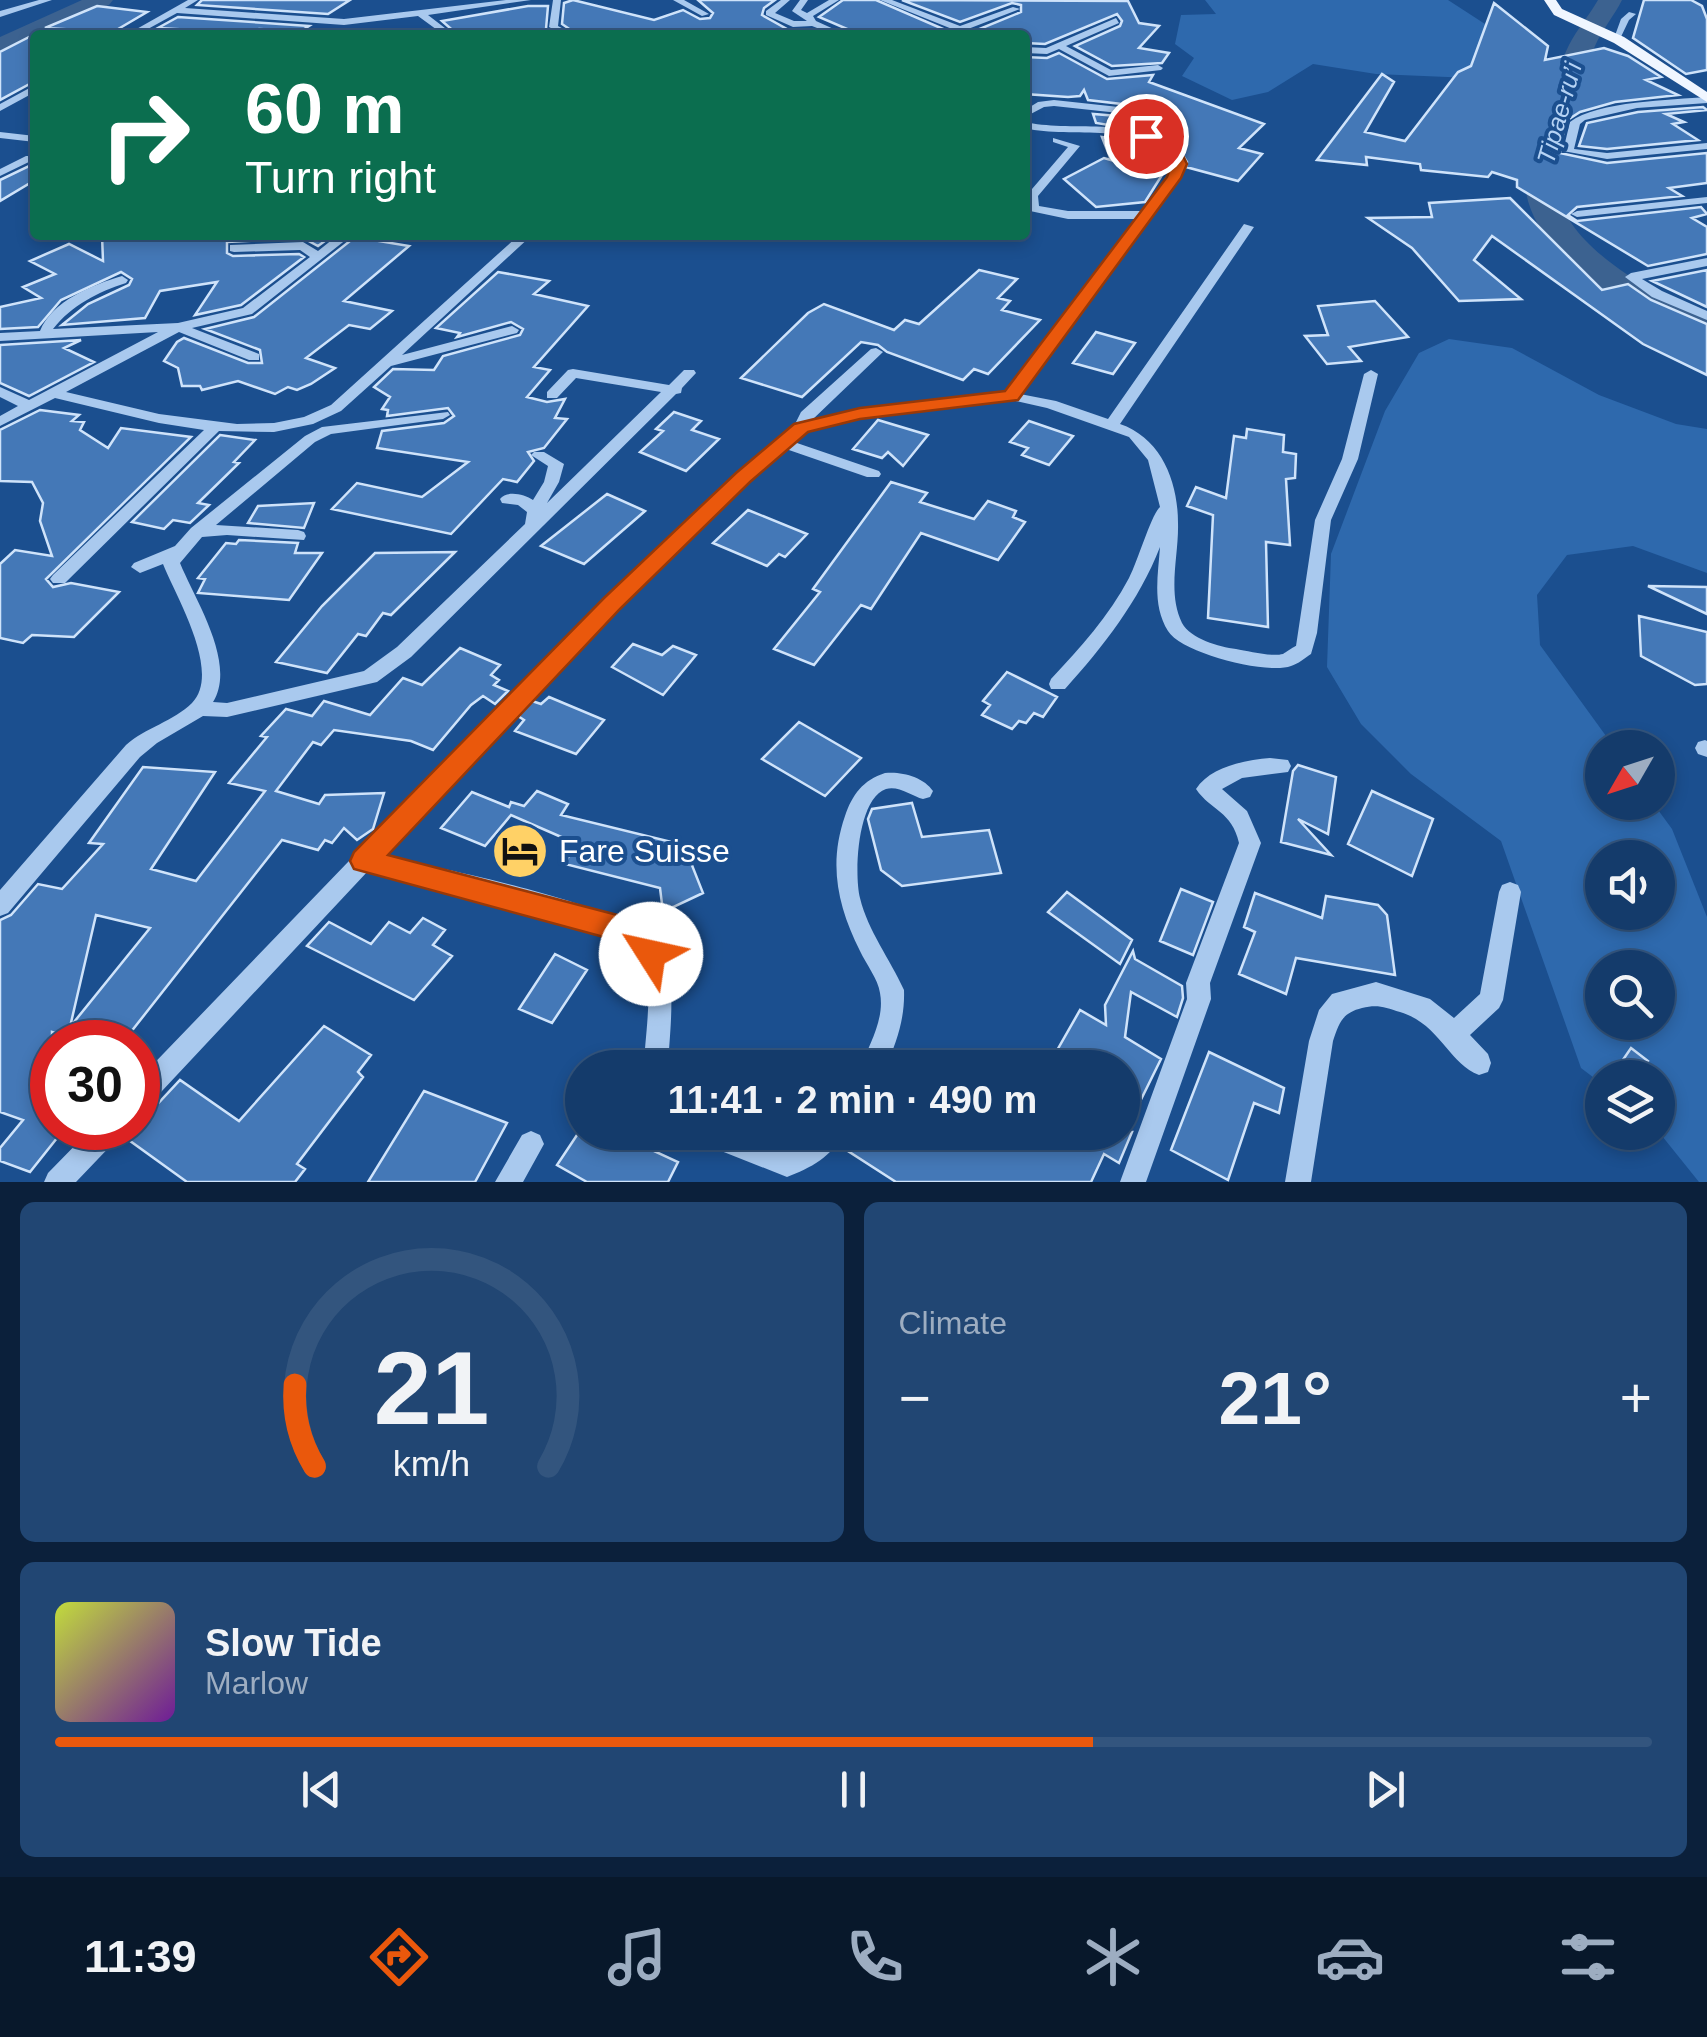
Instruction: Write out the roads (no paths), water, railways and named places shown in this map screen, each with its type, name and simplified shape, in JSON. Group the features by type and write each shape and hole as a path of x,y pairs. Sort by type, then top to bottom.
{"main road":[{"path":"1554,6 1611,36 1707,99"}],"street":[{"path":"1,13 48,0"},
{"path":"139,30 194,0"},
{"path":"176,10 331,22 527,0"},
{"path":"557,0 553,27 560,30"},
{"path":"678,0 705,14"},
{"path":"786,0 764,16 768,22 787,30"},
{"path":"804,0 796,11 832,30"},
{"path":"770,13 793,24 811,20 835,0"},
{"path":"884,0 963,30"},
{"path":"382,19 411,2"},
{"path":"972,30 1016,9"},
{"path":"0,26 17,19 1,13"},
{"path":"420,13 443,30"},
{"path":"1611,36 1632,14"},
{"path":"974,30 1004,20"},
{"path":"1030,49 1060,46 1116,21"},
{"path":"1060,46 1109,73 1158,68"},
{"path":"0,108 30,91"},
{"path":"1707,99 1637,105 1582,118 1575,122 1568,150 1607,156 1707,146"},
{"path":"1030,100 1128,111"},
{"path":"1030,111 1042,104"},
{"path":"1003,397 1161,197 1180,164 1164,142 1146,136 1071,134 1030,125"},
{"path":"0,135 30,139"},
{"path":"1052,139 1075,146 1032,196 1034,208 1068,216 1145,215"},
{"path":"0,172 30,158"},
{"path":"1577,214 1707,200"},
{"path":"1112,424 1248,228"},
{"path":"80,343 126,342 247,310 339,240"},
{"path":"56,394 136,414 218,424 282,428 319,420 521,240"},
{"path":"234,248 304,246 317,256"},
{"path":"1707,262 1632,274 1633,280 1707,316"},
{"path":"50,334 46,329 65,309 122,280"},
{"path":"0,422 178,327"},
{"path":"0,337 178,327 254,356"},
{"path":"383,366 512,330"},
{"path":"801,428 806,415 876,352"},
{"path":"552,395 573,373 676,390"},
{"path":"198,708 228,710 370,677 404,652 533,518 676,390 689,373"},
{"path":"160,1075 516,700 801,428 860,414 1003,397 1052,404 1134,434 1155,460 1167,496 1170,522 1165,598 1176,630 1194,644 1234,656 1286,661 1304,649 1313,614 1316,550 1324,514 1340,486 1366,404 1371,374"},
{"path":"0,391 31,407"},
{"path":"1003,397 1033,411"},
{"path":"0,906 133,750 150,734 198,708 209,691 210,648 170,562 197,532 310,438 327,430 444,415"},
{"path":"59,579 218,424"},
{"path":"782,443 874,474"},
{"path":"533,518 555,483 556,464 539,455"},
{"path":"1058,684 1086,655 1134,583 1161,524 1167,496"},
{"path":"508,498 522,500 533,518"},
{"path":"197,532 227,530 298,536"},
{"path":"140,567 180,551"},
{"path":"1133,1182 1199,999 1198,983 1250,843 1247,827 1234,807 1206,788 1224,775 1248,766 1281,766"},
{"path":"881,1050 894,1007 892,990 849,896 846,862 850,833 870,788 881,781 903,782 923,791"},
{"path":"364,861 553,908 634,935 651,954 656,973 656,1050"},
{"path":"1453,1035 1491,1000 1510,892"},
{"path":"1298,1182 1320,1041 1328,1018 1340,1002 1376,993 1422,1007 1479,1063"},
{"path":"508,1182 531,1144"},
{"path":"57,1182 88,1150"},
{"path":"752,1150 788,1164 805,1158 813,1150"}],"waterway":[{"path":"37,30 101,0"},
{"name":"Tipae-ru’i","path":"1610,0 1578,55 1548,145 1541,177 1548,213 1563,236 1607,276 1633,294 1707,332"},
{"path":"0,47 30,33"}],"place":[{"name":"Fare Suisse","path":"520,851"}]}
